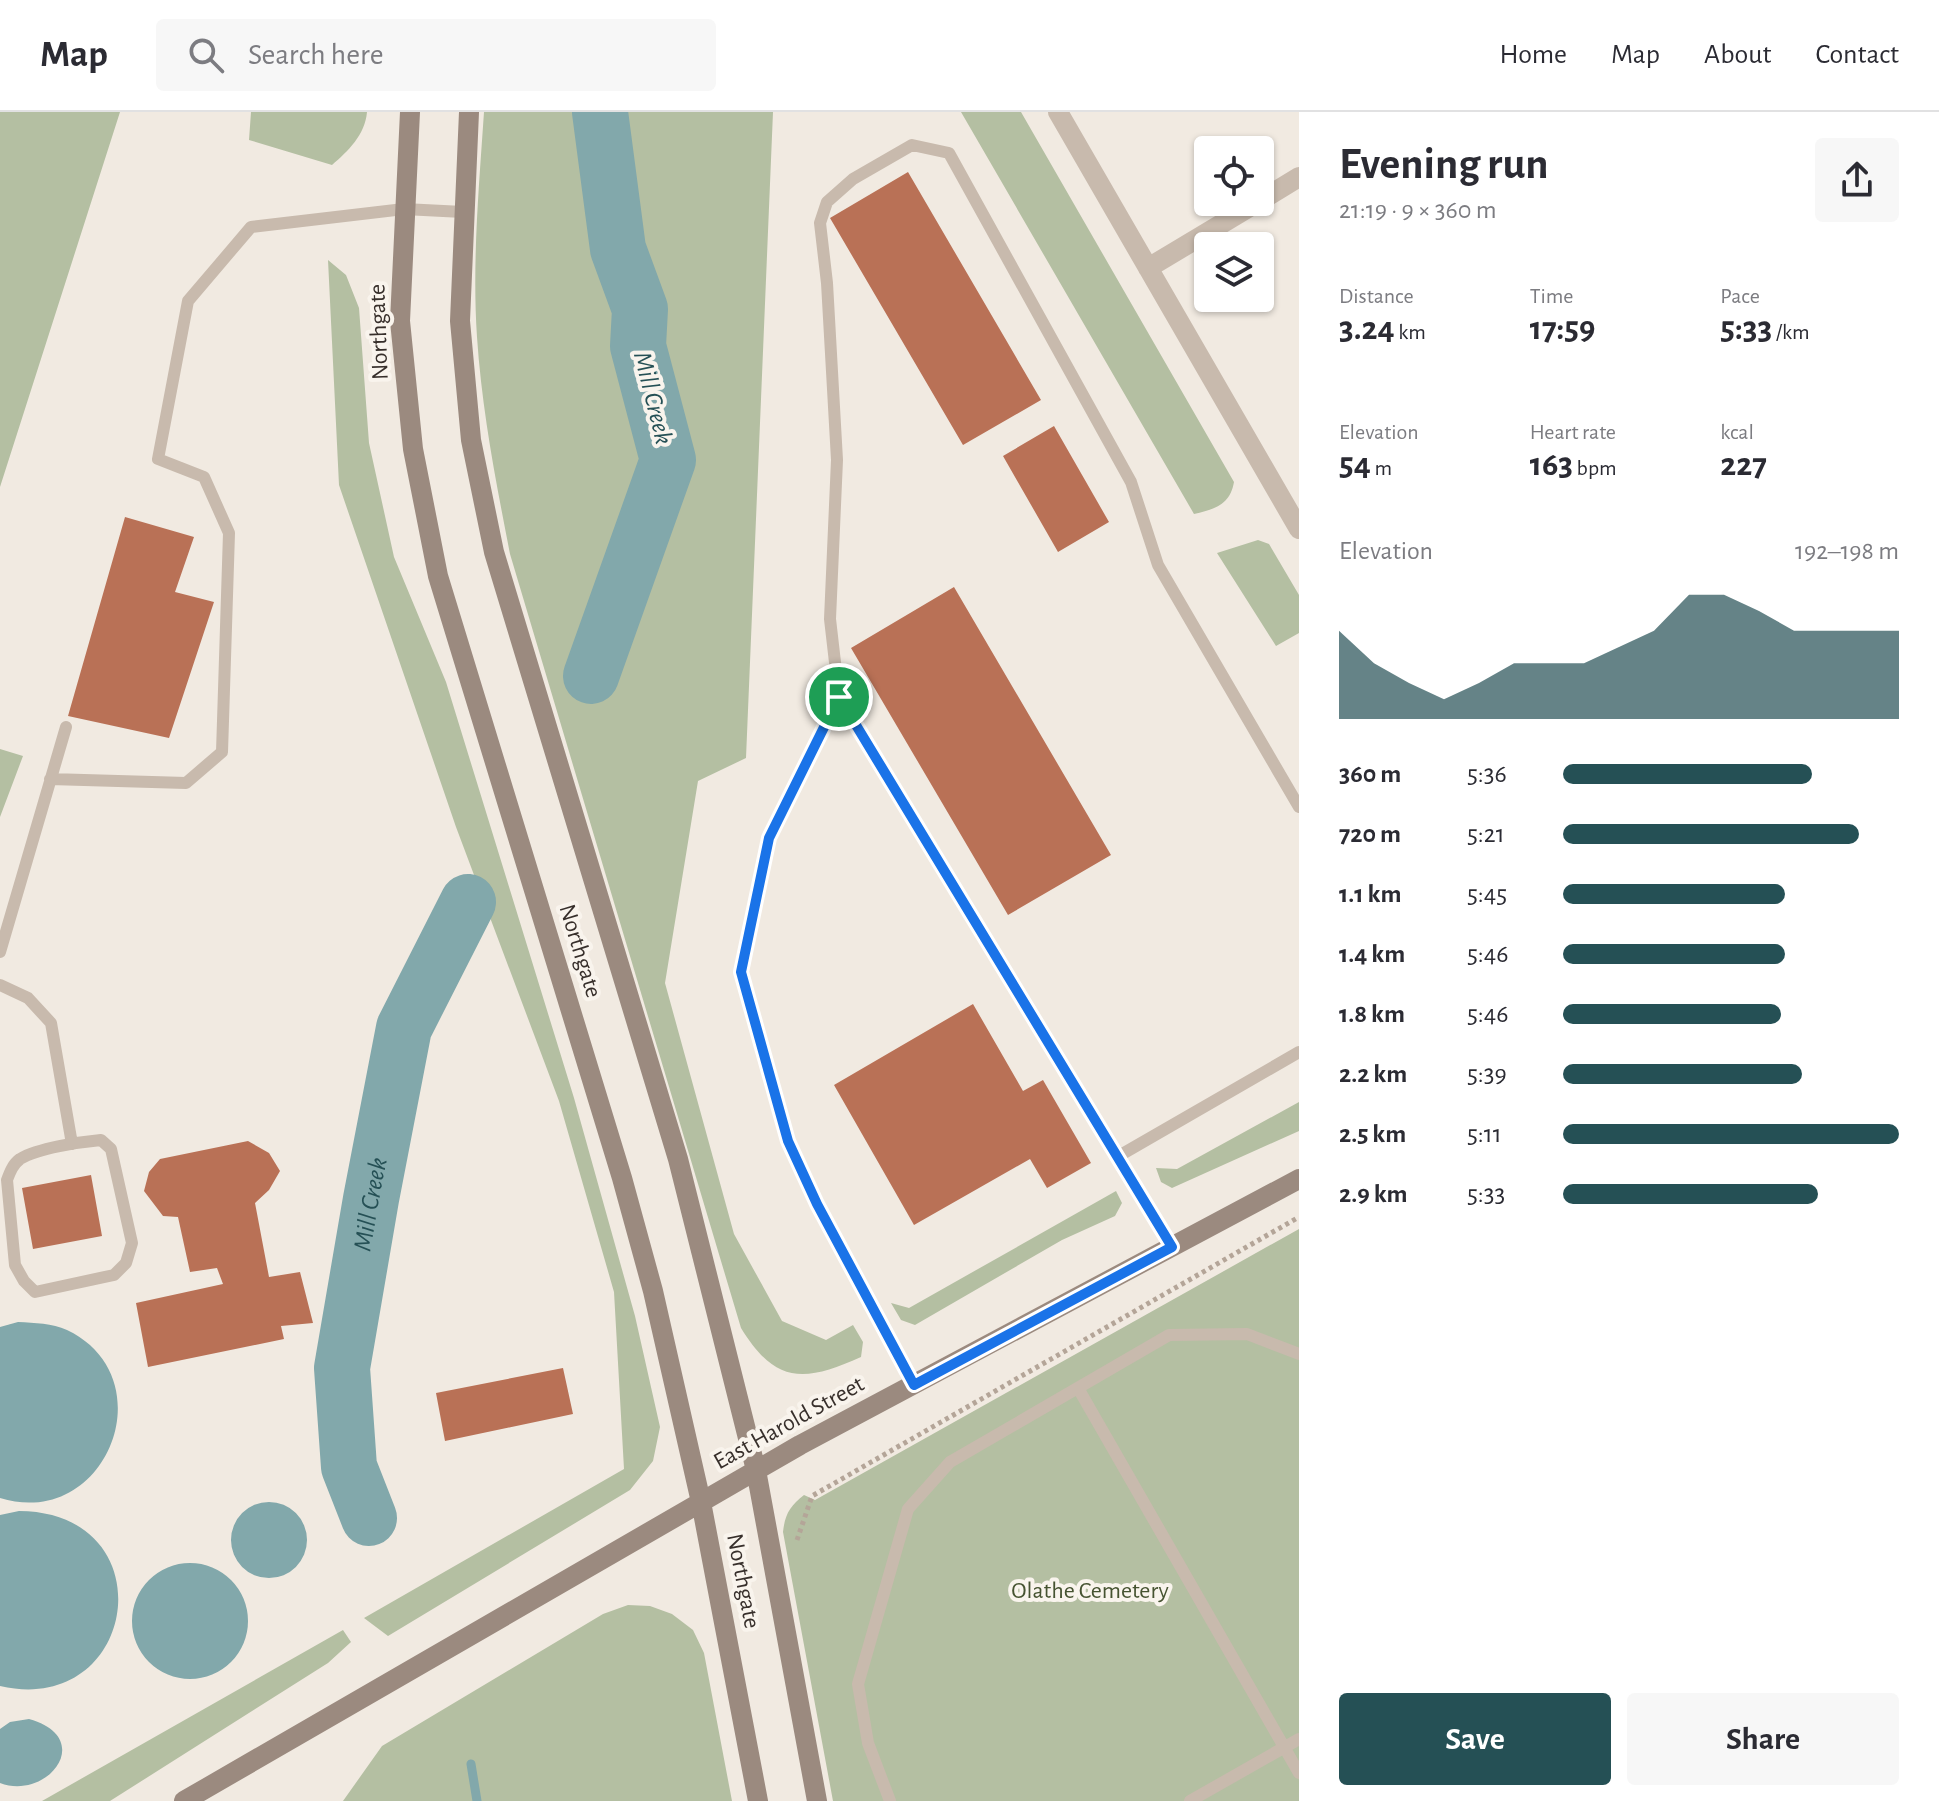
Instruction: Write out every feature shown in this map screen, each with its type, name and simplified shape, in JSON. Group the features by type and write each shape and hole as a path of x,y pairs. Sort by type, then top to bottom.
{"main road":[{"name":"Northgate","path":"410,112 400,321 413,449 438,576 622,1178 653,1291 701,1502 758,1801"},
{"name":"Northgate","path":"469,112 460,321 471,440 494,552 678,1159 756,1470 817,1801"},
{"name":"East Harold Street","path":"184,1801 756,1470 1299,1179"}],"street":[{"path":"1058,112 1299,529"},
{"path":"1274,192 1299,177"},
{"path":"1148,268 1234,216"}],"lane":[{"path":"1172,1247 839,697 830,619 837,460 827,283 820,223 827,202 853,179 912,145 949,153 1131,482 1158,565 1299,807"},
{"path":"50,779 186,783 222,752 229,533 204,477 158,459 188,301 251,227 404,209 463,212"},
{"path":"839,697 769,838 741,972 788,1141 817,1204 914,1385"},
{"path":"0,952 66,727"},
{"path":"0,985 28,998 51,1023 72,1144"},
{"path":"1117,1157 1299,1052"},
{"path":"101,1140 111,1149 132,1243 126,1263 114,1275 35,1292 15,1265 7,1180 11,1168 21,1158 72,1144 101,1140"},
{"path":"890,1801 868,1743 858,1684 908,1509 950,1462 1169,1335 1247,1334 1299,1354"},
{"path":"1078,1388 1299,1773"},
{"path":"1190,1801 1299,1739"}],"green space":[{"path":"0,112 120,112 0,487"},
{"path":"251,112 367,112 359,135 332,165 249,140"},
{"path":"484,112 773,112 746,758 698,781 665,983 734,1234 782,1321 826,1340 853,1325 863,1342 861,1357 824,1371 808,1374 780,1369 754,1347 741,1328 510,554 486,419 477,337 476,253"},
{"path":"961,112 1021,112 1234,482 1229,496 1220,505 1194,514"},
{"path":"328,260 346,275 359,308 369,443 394,557 446,682 574,1098 635,1316 660,1427 653,1461 630,1490 388,1636 364,1618 624,1469 614,1292 559,1101 456,827 339,485"},
{"path":"1258,540 1269,544 1299,595 1299,633 1276,646 1217,553"},
{"path":"0,749 23,756 0,817"},
{"path":"1299,1102 1299,1131 1172,1188 1161,1182 1156,1168 1177,1169"},
{"path":"1116,1191 1122,1203 1115,1216 1062,1240 915,1325 901,1320 891,1303 909,1308"},
{"name":"Olathe Cemetery","path":"1299,1229 1299,1801 833,1801 783,1532 792,1507 804,1495 815,1500"},
{"path":"628,1605 650,1606 672,1614 693,1630 704,1653 732,1801 343,1801 382,1746 603,1614"},
{"path":"343,1630 351,1642 328,1663 110,1801 42,1801"}],"water":[{"path":"18,1322 67,1330 97,1352 114,1381 118,1413 111,1444 94,1472 69,1492 37,1502 0,1498 0,1327"},
{"path":"262,1502 276,1502 290,1508 301,1519 307,1540 304,1555 296,1567 276,1578 262,1578 248,1572 237,1561 231,1547 231,1533 237,1519 248,1508"},
{"path":"19,1511 67,1520 98,1543 115,1575 118,1611 106,1645 83,1672 47,1688 0,1686 0,1515"},
{"path":"190,1563 212,1567 231,1580 244,1599 248,1621 244,1643 231,1662 212,1675 190,1679 168,1675 149,1662 136,1643 132,1621 136,1599 149,1580 168,1567"},
{"path":"29,1719 49,1728 60,1740 62,1752 58,1765 48,1776 34,1783 18,1786 0,1783 0,1729 10,1722"}],"building":[{"path":"908,172 1041,400 963,445 830,218"},
{"path":"1054,426 1109,522 1058,552 1003,456"},
{"path":"125,517 194,537 175,592 214,602 169,738 68,716"},
{"path":"954,587 1111,855 1008,915 851,648"},
{"path":"973,1004 1023,1091 1043,1080 1091,1163 1047,1188 1030,1159 914,1225 834,1085"},
{"path":"248,1141 269,1153 280,1171 269,1190 255,1203 269,1277 300,1272 313,1323 281,1326 284,1339 148,1367 136,1303 223,1284 217,1268 190,1272 178,1217 163,1216 144,1191 149,1172 160,1159"},
{"path":"91,1175 102,1236 33,1249 22,1188"},
{"path":"563,1368 573,1414 445,1441 436,1393"}],"waterway":[{"name":"Mill Creek","path":"591,676 668,460 638,346 640,309 618,249 600,112"},
{"name":"Mill Creek","path":"369,1518 349,1467 342,1368 404,1028 468,902"},
{"name":"Mill Creek","path":"471,1764 477,1801"}],"route":[{"path":"839,697 1172,1247 914,1385 817,1204 788,1141 741,972 769,838 839,697"}]}
